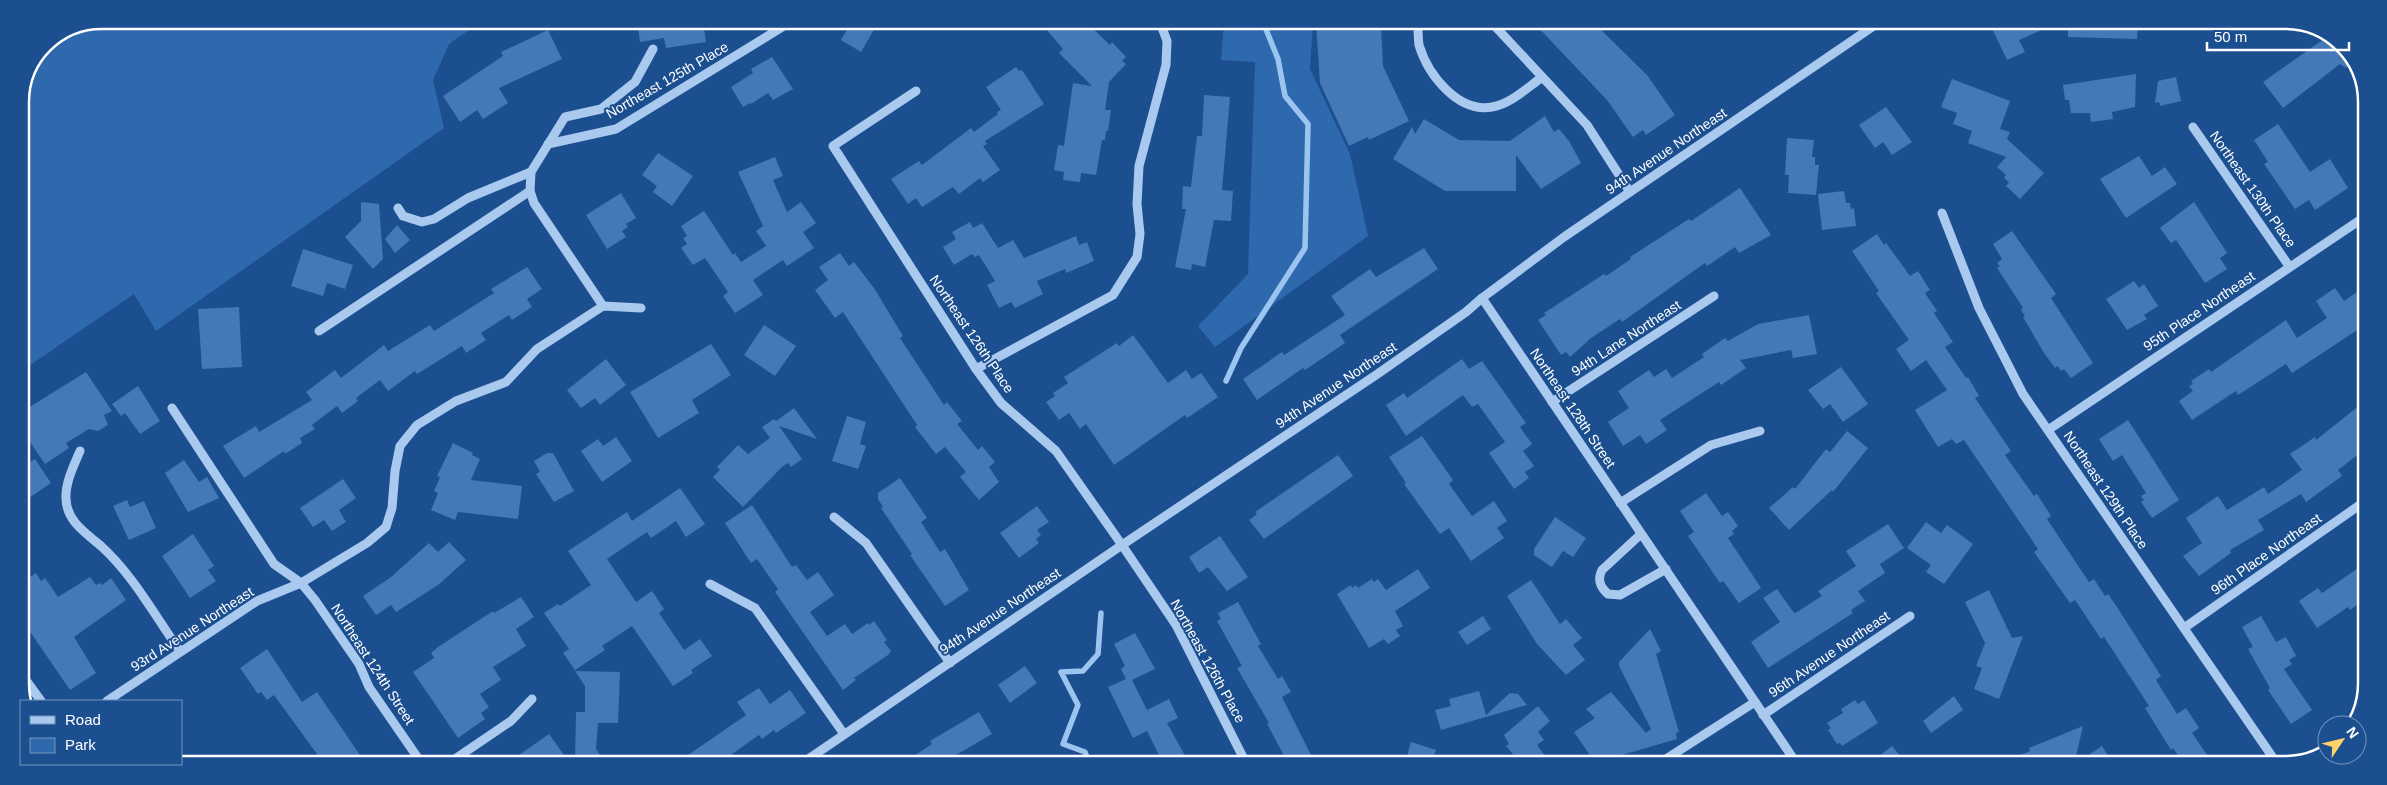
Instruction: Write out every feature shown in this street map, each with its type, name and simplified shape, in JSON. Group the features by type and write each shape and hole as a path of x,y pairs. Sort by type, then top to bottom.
{"street":[{"name":"Northeast 125th Place","path":"548,144 616,129 779,29"},
{"path":"976,369 1113,295 1137,257 1140,234 1137,204 1139,166 1166,65 1167,41 1163,29"},
{"path":"1418,29 1419,45 1428,65 1444,88 1468,106 1492,107 1517,95 1541,78"},
{"path":"1498,29 1519,50 1541,78 1587,125 1630,192"},
{"name":"94th Avenue Northeast","path":"813,756 1376,375 1630,192 1869,29"},
{"path":"641,308 603,306 534,203 530,191 531,172 565,117 601,109 635,82 653,49"},
{"name":"Northeast 126th Place","path":"916,91 833,146 976,369 1001,403 1056,451 1176,625 1242,756"},
{"name":"Northeast 130th Place","path":"2193,127 2289,266"},
{"path":"398,208 403,216 422,222 434,219 468,198 531,172"},
{"path":"319,331 530,191"},
{"name":"Northeast 129th Place","path":"1942,213 1979,308 2023,394 2272,756"},
{"name":"95th Place Northeast","path":"2048,430 2358,221"},
{"name":"94th Lane Northeast","path":"1552,402 1714,296"},
{"name":"Northeast 128th Street","path":"1482,298 1791,756"},
{"name":"93rd Avenue Northeast","path":"108,700 257,601 301,583 367,544 386,527 392,508 395,471 400,446 417,425 456,401 506,382 537,349 603,306"},
{"name":"Northeast 124th Street","path":"172,408 274,564 301,583 315,600 359,664 369,687 417,756"},
{"path":"1620,503 1711,445 1760,432"},
{"path":"80,451 71,472 66,499 75,524 103,548 128,578 180,651"},
{"name":"96th Place Northeast","path":"2184,628 2358,506"},
{"path":"834,518 866,542 950,662"},
{"path":"1641,534 1602,570 1599,580 1600,586 1608,594 1620,595 1666,570"},
{"path":"710,584 755,608 844,734"},
{"name":"96th Avenue Northeast","path":"1763,715 1910,616"},
{"path":"29,684 40,700"},
{"path":"461,756 511,721 532,699"},
{"path":"1671,756 1755,702"}],"green space":[{"path":"102,29 471,29 449,44 433,80 444,128 156,331 134,294 29,366 30,87 41,61 61,41 87,30"},
{"path":"1223,29 1313,29 1310,69 1350,154 1368,236 1215,347 1198,326 1248,274 1255,62 1221,60"}],"building":[{"path":"638,29 704,29 706,42 666,48 664,38 640,42"},
{"path":"847,29 874,29 861,52 841,40"},
{"path":"1046,29 1093,29 1110,45 1112,42 1126,57 1122,61 1126,64 1109,82 1105,110 1111,110 1108,131 1106,131 1105,140 1102,140 1096,175 1081,173 1080,182 1063,180 1064,172 1054,170 1058,145 1064,146 1073,83 1092,86 1059,53 1063,49"},
{"path":"1316,29 1381,29 1383,66 1409,121 1369,140 1368,137 1349,146 1320,83"},
{"path":"1540,29 1600,29 1647,75 1675,115 1646,135 1643,130 1633,137 1607,100"},
{"path":"1992,29 2044,29 2019,40 2025,52 2007,60"},
{"path":"2068,29 2138,29 2137,39 2068,37"},
{"path":"548,30 562,59 499,88 508,103 483,119 477,110 460,122 443,96 503,56 501,52"},
{"path":"2323,39 2340,54 2348,65 2346,68 2340,64 2283,108 2263,82"},
{"path":"772,57 793,89 773,100 768,93 743,107 731,87 753,73 751,69"},
{"path":"1016,67 1019,71 1022,70 1044,104 985,141 987,144 983,146 1000,170 983,182 980,178 959,194 953,187 922,207 916,198 908,204 891,179 919,161 922,165 971,128 974,132 998,114 997,112 1001,110 986,87"},
{"path":"2136,74 2135,107 2112,112 2113,119 2091,122 2090,113 2071,113 2069,100 2065,100 2063,85"},
{"path":"2176,77 2181,101 2160,106 2159,102 2155,103 2158,81"},
{"path":"1952,79 2010,101 2000,129 2010,132 2007,139 2044,173 2020,199 2006,186 2009,182 2004,178 2006,175 1997,167 2006,157 1968,143 1972,131 1953,124 1957,113 1941,107"},
{"path":"1204,95 1230,97 1222,190 1233,191 1231,221 1214,220 1205,267 1192,264 1191,270 1175,267 1186,209 1182,209 1183,186 1191,187 1197,136 1202,136"},
{"path":"1886,107 1912,142 1892,155 1883,142 1875,148 1859,125"},
{"path":"1545,116 1554,132 1559,129 1569,141 1581,163 1541,189 1516,155 1516,191 1445,191 1393,159 1412,127 1415,134 1424,119 1459,140 1510,141"},
{"path":"2278,124 2310,172 2330,159 2348,188 2315,210 2309,200 2295,209 2264,164 2268,162 2254,140"},
{"path":"1787,138 1814,140 1812,157 1815,157 1815,165 1819,165 1816,195 1788,193 1789,175 1785,175"},
{"path":"658,153 693,176 672,206 653,192 657,186 642,175"},
{"path":"2139,156 2152,176 2165,167 2177,184 2126,218 2100,179"},
{"path":"775,157 783,176 773,180 787,212 801,202 816,223 803,232 814,248 787,266 783,260 753,280 763,295 735,313 723,296 728,292 705,258 693,265 681,248 687,244 683,238 687,236 681,226 704,211 733,255 735,253 741,262 766,246 756,231 763,226 738,172"},
{"path":"1740,188 1771,235 1739,253 1735,247 1707,266 1705,263 1622,322 1620,319 1591,338 1570,357 1566,352 1561,355 1538,320 1546,315 1544,313 1604,274 1606,276 1631,259 1630,257 1689,219 1691,221"},
{"path":"1844,191 1846,203 1850,203 1851,209 1854,208 1856,226 1822,230 1818,194"},
{"path":"621,193 636,218 626,224 628,227 622,231 626,237 607,249 586,215"},
{"path":"361,202 379,204 383,259 373,269 345,237 361,221"},
{"path":"2194,202 2227,253 2220,258 2227,269 2205,283 2176,240 2171,243 2160,228"},
{"path":"970,222 973,228 982,223 998,248 1013,240 1024,258 1076,236 1079,245 1087,242 1094,261 1066,273 1065,269 1037,281 1043,294 1015,308 1011,302 999,308 987,285 995,281 979,255 975,257 972,254 954,265 943,247 956,239 952,232"},
{"path":"397,225 410,240 395,253 385,239"},
{"path":"2012,231 2056,294 2051,298 2093,363 2071,378 2064,369 2061,371 2058,366 2055,368 2044,353 2023,317 2025,316 2021,310 2023,308 1997,268 2000,266 1997,263 2002,259 1993,244"},
{"path":"1877,234 1884,245 1886,243 1910,276 1918,271 1930,290 1925,293 1937,311 1934,313 1953,342 1945,347 1966,378 1968,377 1979,396 1975,398 2011,451 2005,455 2034,496 2037,494 2051,516 2047,519 2089,582 2094,579 2105,596 2108,594 2117,607 2161,676 2156,680 2177,714 2186,708 2199,728 2192,733 2208,756 2179,756 2173,748 2171,750 2145,708 2149,706 2104,637 2101,639 2075,600 2070,603 2034,552 2038,549 1964,440 1956,444 1952,439 1938,447 1915,410 1947,390 1926,360 1911,371 1896,349 1909,340 1876,293 1879,291 1852,251"},
{"path":"1424,248 1438,269 1340,335 1345,343 1305,370 1303,368 1257,400 1243,379 1282,352 1284,355 1345,315 1331,296 1370,269 1376,277"},
{"path":"303,249 353,265 345,289 327,283 323,296 291,286"},
{"path":"840,253 849,266 854,262 874,288 903,336 900,338 944,405 947,402 962,421 957,424 978,450 982,446 995,462 989,467 999,482 979,500 960,477 966,472 945,447 936,454 915,427 917,425 843,312 835,318 815,290 828,280 819,267"},
{"path":"527,267 542,289 527,299 532,307 512,320 509,315 481,333 486,340 466,353 462,346 417,374 415,371 388,391 380,380 356,398 358,401 342,413 337,406 312,425 315,429 300,438 302,443 285,454 284,451 244,478 223,446 256,426 259,432 312,400 306,392 335,370 341,378 384,345 388,351 430,325 434,331 494,293 491,289"},
{"path":"2134,281 2139,288 2144,284 2158,306 2144,315 2147,319 2127,330 2106,299"},
{"path":"2335,288 2344,301 2358,291 2358,330 2292,373 2286,364 2238,395 2236,391 2192,420 2179,401 2193,391 2189,386 2193,384 2191,381 2209,369 2211,372 2286,320 2297,338 2327,318 2316,301"},
{"path":"239,307 242,367 202,369 198,309"},
{"path":"1809,315 1817,354 1793,358 1791,350 1740,360 1746,368 1721,385 1719,382 1660,420 1667,430 1646,444 1640,435 1623,446 1608,422 1629,408 1618,391 1649,370 1654,377 1666,369 1672,378 1704,357 1702,354 1725,338 1728,341 1758,324"},
{"path":"764,325 796,346 775,376 744,355"},
{"path":"1133,335 1168,383 1186,370 1192,379 1201,373 1218,397 1187,418 1185,415 1114,465 1086,424 1080,429 1069,413 1059,420 1046,402 1055,396 1053,393 1068,383 1064,377 1117,343 1119,346"},
{"path":"711,344 731,375 692,400 699,413 658,438 630,392"},
{"path":"606,359 626,385 600,405 595,398 581,408 567,390"},
{"path":"1462,359 1469,369 1482,361 1526,423 1520,427 1532,444 1523,451 1534,466 1525,472 1529,478 1514,489 1489,453 1505,442 1478,404 1472,407 1463,395 1406,436 1386,405 1404,393 1407,398"},
{"path":"1841,367 1868,404 1843,422 1830,404 1823,409 1808,390"},
{"path":"86,372 112,411 104,415 108,425 98,431 89,429 66,443 69,448 45,464 29,441 29,407"},
{"path":"138,386 160,421 140,434 125,413 121,416 112,404"},
{"path":"2358,407 2358,455 2338,470 2342,476 2306,502 2301,494 2258,520 2264,530 2230,550 2231,553 2199,576 2183,556 2202,543 2186,518 2218,496 2227,510 2264,487 2268,494 2302,470 2290,454 2315,437 2316,440"},
{"path":"794,408 817,439 779,426 802,459 791,467 788,463 782,467 743,507 713,477 720,470 717,467 738,445 748,454 770,438 762,427 774,419 776,421"},
{"path":"847,416 866,422 860,444 866,446 858,469 832,461"},
{"path":"2128,420 2179,500 2152,518 2141,502 2144,500 2141,496 2146,493 2122,455 2113,461 2099,439"},
{"path":"1847,431 1868,448 1833,492 1832,490 1789,530 1769,508 1793,487 1795,489 1826,449 1830,452"},
{"path":"1422,436 1453,480 1449,484 1472,516 1494,501 1507,521 1497,528 1504,538 1471,561 1449,528 1440,534 1404,484 1406,483 1389,457"},
{"path":"616,437 632,461 602,482 581,451 598,439 603,446"},
{"path":"453,443 473,453 472,455 480,459 471,480 522,486 518,519 458,512 455,520 431,510 438,493 434,491 440,477 437,476"},
{"path":"547,453 553,453 574,491 554,502 536,474 540,472 534,461"},
{"path":"1338,455 1353,476 1264,539 1249,520 1257,514 1255,512"},
{"path":"35,459 51,483 29,498 29,463"},
{"path":"184,460 199,482 207,477 219,498 188,512 165,473"},
{"path":"900,478 927,518 921,522 940,552 945,549 969,590 945,606 881,508 883,507 878,499 878,493"},
{"path":"343,479 356,498 339,510 346,522 332,531 324,520 313,527 300,508"},
{"path":"680,488 705,524 686,537 676,521 651,538 647,532 607,559 636,602 652,591 664,609 659,613 684,650 700,639 712,656 691,670 693,673 673,686 632,626 602,646 605,650 575,670 563,653 569,649 544,613 558,604 560,606 591,585 568,551 627,512 632,521"},
{"path":"1706,493 1722,516 1728,512 1738,526 1732,531 1734,534 1728,538 1761,588 1739,603 1723,581 1720,583 1688,536 1694,532 1680,511"},
{"path":"127,500 130,507 144,501 156,528 129,540 113,506"},
{"path":"752,505 792,567 796,565 807,580 818,572 834,595 810,612 827,636 845,624 852,634 874,621 887,640 884,642 891,651 888,655 854,678 856,680 843,690 775,592 778,589 757,559 751,563 725,523"},
{"path":"1037,506 1049,522 1037,530 1041,535 1036,539 1039,543 1019,558 1000,533"},
{"path":"1555,517 1586,538 1573,557 1563,551 1552,567 1534,555 1534,549"},
{"path":"1926,522 1941,533 1947,525 1973,544 1944,584 1926,572 1931,565 1907,548"},
{"path":"1888,524 1904,548 1880,564 1885,573 1858,591 1865,601 1851,610 1853,613 1768,668 1751,642 1780,622 1763,598 1777,589 1794,613 1797,612 1822,596 1818,591 1856,566 1846,551"},
{"path":"193,534 214,566 208,570 216,581 190,598 162,556"},
{"path":"1220,536 1248,577 1227,591 1208,567 1199,573 1189,557"},
{"path":"449,542 466,560 438,585 396,612 391,605 376,615 363,596 391,577 429,543 438,552"},
{"path":"2358,568 2358,604 2350,610 2348,607 2317,628 2299,601 2318,588 2322,593"},
{"path":"1418,569 1430,588 1395,611 1403,626 1396,630 1400,636 1388,644 1384,639 1369,648 1337,594 1351,585 1352,588 1356,585 1358,588 1372,579 1374,582 1378,579 1386,590"},
{"path":"36,573 41,581 45,578 58,597 90,577 96,585 100,583 102,585 111,578 126,600 74,637 96,673 70,690 31,633 29,634 29,578"},
{"path":"1531,580 1560,624 1566,619 1582,638 1573,645 1585,660 1566,675 1537,644 1507,596"},
{"path":"1989,590 2012,638 2023,636 1999,699 1974,689 1982,668 1976,666 1985,643 1965,602"},
{"path":"521,597 534,617 516,629 526,646 493,667 501,680 480,694 489,707 481,713 485,719 458,738 413,672 434,658 431,653 438,647 493,611 494,613"},
{"path":"1238,602 1261,644 1258,646 1278,679 1282,676 1291,692 1282,697 1312,756 1284,756 1267,724 1269,723 1237,668 1242,666 1217,621 1221,619 1218,613"},
{"path":"1483,616 1491,629 1467,645 1458,632"},
{"path":"2261,616 2276,642 2286,637 2296,656 2289,660 2292,664 2284,669 2312,710 2291,724 2268,690 2270,688 2248,649 2253,647 2242,627"},
{"path":"1650,629 1661,651 1656,654 1679,732 1676,733 1677,739 1623,756 1590,756 1574,732 1595,718 1586,709 1611,692 1646,733 1651,729 1619,666 1619,662"},
{"path":"1135,633 1155,669 1132,680 1147,710 1169,699 1178,718 1167,723 1185,756 1160,756 1147,731 1133,738 1108,687 1126,679 1121,669 1125,666 1114,644"},
{"path":"267,649 302,702 317,692 361,756 318,756 274,695 267,700 261,692 258,694 240,668"},
{"path":"1025,666 1037,683 1010,703 998,685"},
{"path":"575,671 620,672 618,723 598,723 596,749 601,756 575,756 576,712 585,712 585,686"},
{"path":"759,688 770,704 790,690 806,713 776,733 774,730 762,739 759,735 732,754 733,756 687,756 746,715 737,702"},
{"path":"1479,691 1486,715 1510,693 1518,694 1527,705 1441,730 1435,710 1451,706 1449,699"},
{"path":"1954,696 1963,710 1931,733 1923,721"},
{"path":"1855,700 1858,704 1864,700 1878,723 1842,746 1840,743 1837,744 1828,730 1831,728 1827,723 1843,713 1841,709"},
{"path":"1538,706 1550,721 1538,732 1544,740 1537,745 1545,756 1514,756 1506,746 1509,744 1504,735"},
{"path":"979,712 992,734 954,756 914,756 932,744 930,741"},
{"path":"2083,726 2076,756 2018,756 2030,751 2029,748"},
{"path":"549,734 565,756 518,756"},
{"path":"1411,742 1436,750 1434,756 1407,756"},
{"path":"1892,746 1900,756 1879,756"},
{"path":"2102,746 2108,756 2087,756"}],"waterway":[{"path":"1226,381 1241,348 1305,248 1308,124 1285,96 1278,59 1266,29"},
{"path":"1086,756 1085,752 1063,744 1078,705 1061,672 1083,671 1098,654 1101,613"}]}
